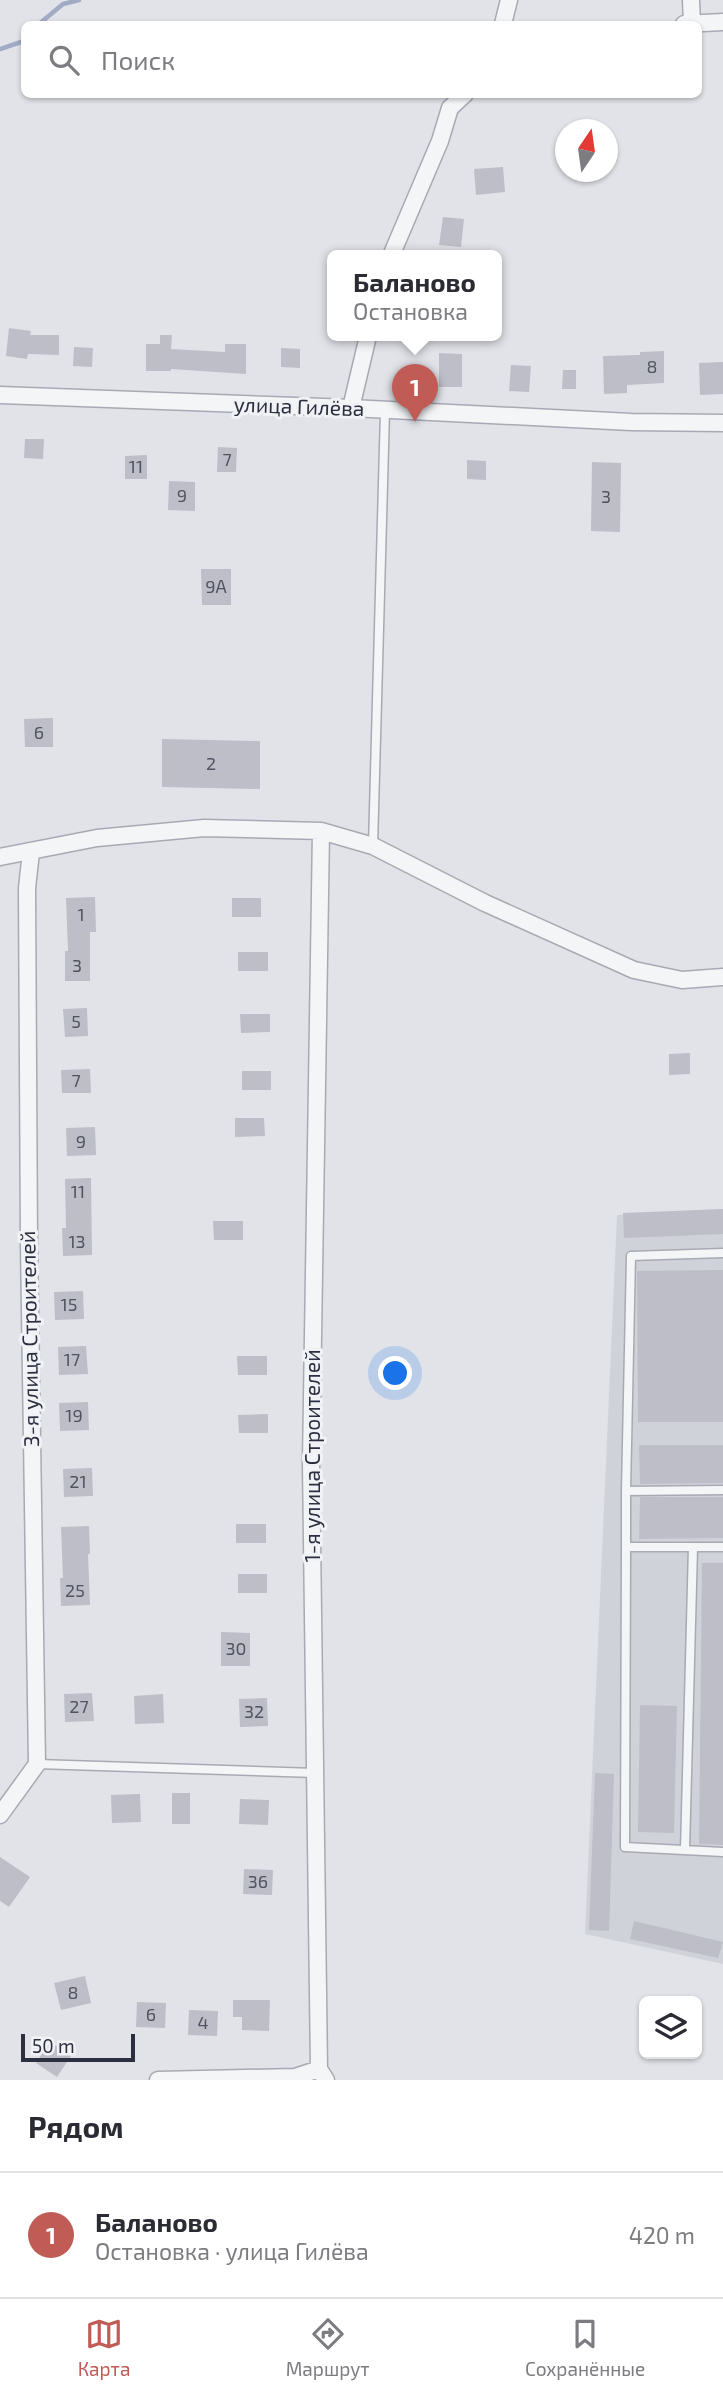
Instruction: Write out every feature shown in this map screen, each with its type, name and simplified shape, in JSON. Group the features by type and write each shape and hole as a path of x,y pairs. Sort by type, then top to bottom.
{"street":[{"path":"504,21 509,0"},
{"path":"691,0 692,21"},
{"path":"702,23 723,22"},
{"path":"394,250 450,108 461,98"},
{"path":"351,408 367,341"},
{"name":"улица Гилёва","path":"0,395 631,422 723,423"},
{"path":"0,857 97,838 204,828 321,831 373,846 485,903 634,970 682,980 723,977"},
{"name":"1-я улица Строителей","path":"321,831 311,1463 322,2074"},
{"name":"3-я улица Строителей","path":"31,852 27,888 29,1244 37,1764"},
{"path":"0,1815 37,1764"},
{"path":"158,2080 322,2074"}],"lane":[{"path":"373,846 385,411"},
{"path":"723,1253 631,1256 626,1491 625,1847 723,1852"},
{"path":"626,1491 723,1490"},
{"path":"626,1547 723,1547"},
{"path":"685,1850 693,1547"},
{"path":"37,1764 315,1773"}],"shaded area":[{"path":"723,1209 723,1964 585,1934 617,1215"}],"building":[{"path":"503,167 505,192 476,195 474,169"},
{"path":"443,217 464,219 461,247 439,245"},
{"path":"9,328 31,331 30,335 59,335 59,355 28,354 27,359 6,356"},
{"path":"160,335 172,335 171,349 225,352 225,344 246,344 246,374 171,369 146,371 146,344 160,344"},
{"path":"74,347 93,348 92,367 73,366"},
{"path":"281,348 300,349 300,368 281,367"},
{"path":"664,351 664,383 627,385 627,393 604,394 603,356"},
{"path":"439,353 462,354 462,387 439,387"},
{"path":"723,362 723,394 700,395 699,363"},
{"path":"511,365 531,366 529,392 509,391"},
{"path":"563,370 576,370 576,389 562,389"},
{"path":"25,439 44,439 43,459 24,458"},
{"path":"218,447 237,448 236,472 217,472"},
{"path":"147,455 147,479 125,479 125,456"},
{"path":"467,460 486,461 486,480 467,479"},
{"path":"592,462 621,463 620,532 591,531"},
{"path":"169,481 195,482 195,511 168,510"},
{"path":"201,569 231,569 231,605 202,605"},
{"path":"53,718 53,747 25,747 24,719"},
{"path":"162,739 260,741 260,789 162,787"},
{"path":"95,897 96,932 90,932 90,981 65,981 65,951 68,951 66,898"},
{"path":"232,898 261,898 261,917 232,917"},
{"path":"238,952 268,952 268,971 238,971"},
{"path":"87,1008 88,1036 65,1037 63,1009"},
{"path":"240,1014 270,1014 270,1032 241,1033"},
{"path":"690,1053 690,1074 669,1075 669,1054"},
{"path":"90,1069 91,1093 62,1093 61,1070"},
{"path":"242,1071 271,1071 271,1090 242,1090"},
{"path":"235,1118 264,1118 265,1136 235,1137"},
{"path":"95,1127 96,1155 67,1156 66,1128"},
{"path":"91,1178 92,1255 63,1256 62,1228 66,1228 65,1179"},
{"path":"723,1209 723,1234 624,1238 623,1213"},
{"path":"213,1221 243,1221 243,1240 214,1240"},
{"path":"723,1270 723,1422 638,1422 637,1271"},
{"path":"83,1291 84,1319 55,1320 54,1292"},
{"path":"86,1346 88,1374 59,1375 58,1347"},
{"path":"237,1356 267,1356 267,1375 238,1375"},
{"path":"88,1402 89,1430 60,1431 59,1403"},
{"path":"268,1414 268,1433 239,1433 238,1415"},
{"path":"639,1445 723,1445 723,1483 640,1484"},
{"path":"92,1468 93,1496 64,1497 63,1469"},
{"path":"640,1497 723,1497 723,1538 639,1539"},
{"path":"236,1524 266,1524 266,1543 236,1543"},
{"path":"89,1526 90,1605 61,1606 61,1527"},
{"path":"702,1563 723,1563 723,1845 699,1844"},
{"path":"238,1574 267,1574 267,1593 238,1593"},
{"path":"221,1632 250,1633 250,1666 221,1666"},
{"path":"92,1693 94,1721 65,1722 64,1694"},
{"path":"163,1694 164,1723 135,1724 134,1696"},
{"path":"267,1698 268,1726 240,1727 239,1699"},
{"path":"640,1705 677,1706 674,1833 638,1832"},
{"path":"595,1773 614,1774 609,1931 589,1930"},
{"path":"172,1793 190,1793 190,1824 172,1824"},
{"path":"140,1794 141,1822 112,1823 111,1795"},
{"path":"240,1799 269,1800 268,1825 239,1824"},
{"path":"0,1857 30,1877 9,1907 0,1901"},
{"path":"244,1869 273,1870 272,1895 243,1894"},
{"path":"634,1921 723,1942 718,1958 630,1939"},
{"path":"85,1976 91,2003 61,2010 54,1983"},
{"path":"233,2000 270,2000 269,2031 242,2030 242,2017 233,2017"},
{"path":"137,2002 166,2003 165,2028 136,2027"},
{"path":"189,2010 218,2011 217,2036 188,2035"},
{"path":"50,2042 71,2056 57,2077 36,2063"}],"waterway":[{"path":"43,21 63,4 79,0"},
{"path":"0,49 21,42"}],"place":[{"name":"Баланово","path":"415,422"}]}
